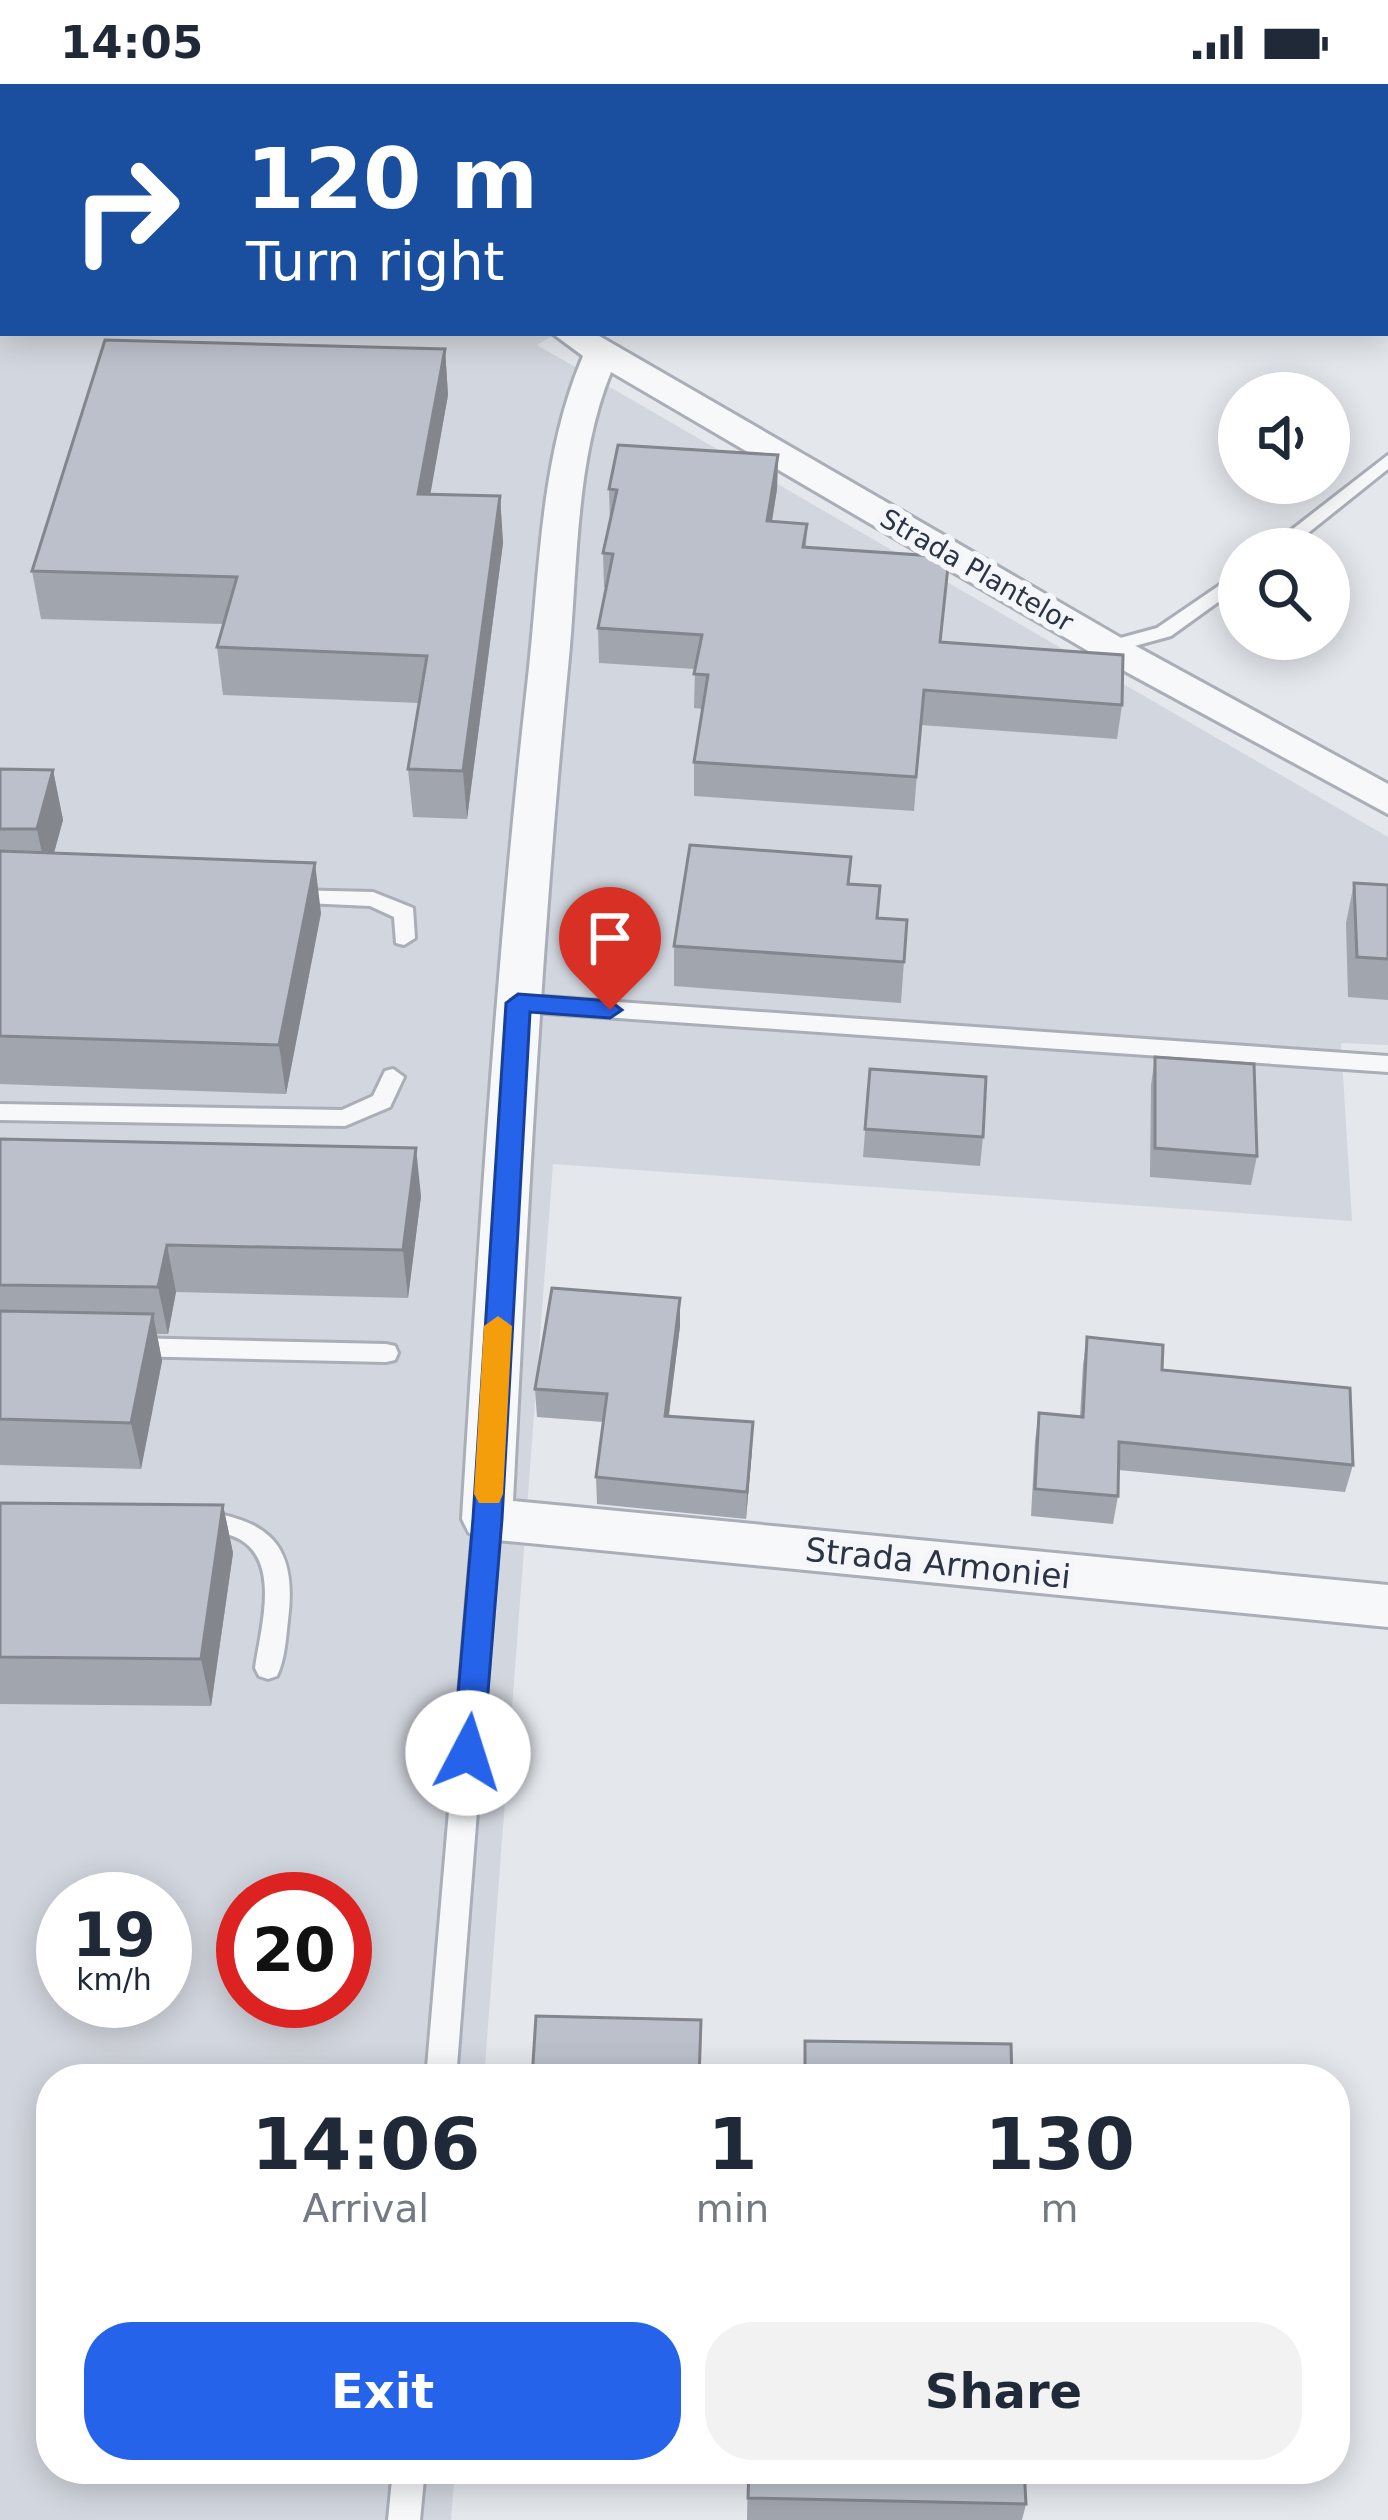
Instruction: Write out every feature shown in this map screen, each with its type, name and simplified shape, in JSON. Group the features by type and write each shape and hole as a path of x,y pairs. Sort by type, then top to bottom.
{"street":[{"name":"Strada Plantelor","path":"585,342 1109,647 1388,801"},
{"path":"488,1519 536,782 585,342"},
{"name":"Strada Armoniei","path":"488,1519 1388,1606"}],"lane":[{"path":"1302,528 1388,460"},
{"path":"1109,647 1164,632 1218,593"},
{"path":"278,896 373,899 405,913 404,938"},
{"path":"518,1003 1388,1064"},
{"path":"0,1112 345,1118 382,1101 393,1078"},
{"path":"113,1346 386,1353"},
{"path":"165,1519 240,1526 262,1538 280,1580 268,1668"},
{"path":"442,2064 488,1519"},
{"path":"404,2520 408,2484"}],"shaded area":[{"path":"0,336 552,336 537,345 1388,837 1388,1045 1341,1043 1352,1221 553,1164 485,2064 36,2064 36,2484 454,2484 451,2520 0,2520"}],"building":[{"path":"105,340 445,349 418,494 500,496 463,771 408,769 427,656 217,647 237,577 32,571"},
{"path":"618,445 778,455 767,521 807,524 803,547 949,557 940,642 1123,655 1122,705 924,690 916,777 694,762 708,675 694,674 702,635 598,628 613,554 603,553 617,490 609,489"},
{"path":"0,769 53,770 37,829 0,829"},
{"path":"690,845 851,857 848,884 880,886 877,918 907,920 904,962 674,946"},
{"path":"0,851 315,863 279,1045 0,1036"},
{"path":"1354,883 1388,885 1388,959 1357,957"},
{"path":"1155,1057 1254,1064 1257,1156 1155,1148"},
{"path":"870,1069 986,1077 983,1137 865,1129"},
{"path":"0,1139 416,1148 403,1250 167,1245 158,1287 0,1285"},
{"path":"552,1288 680,1298 665,1416 753,1422 747,1492 596,1477 607,1394 535,1389"},
{"path":"0,1311 153,1314 131,1423 0,1419"},
{"path":"1087,1337 1163,1345 1162,1370 1350,1388 1353,1465 1119,1442 1118,1496 1035,1489 1039,1413 1083,1417"},
{"path":"0,1503 223,1505 201,1659 0,1657"},
{"path":"536,2016 701,2020 700,2064 533,2064"},
{"path":"805,2041 1011,2044 1012,2064 805,2064"},
{"path":"748,2484 1025,2484 1026,2504 748,2498"}],"slow traffic":[{"path":"489,1494 498,1326"}],"route":[{"path":"468,1753 488,1519 518,1003 610,1010"}]}
